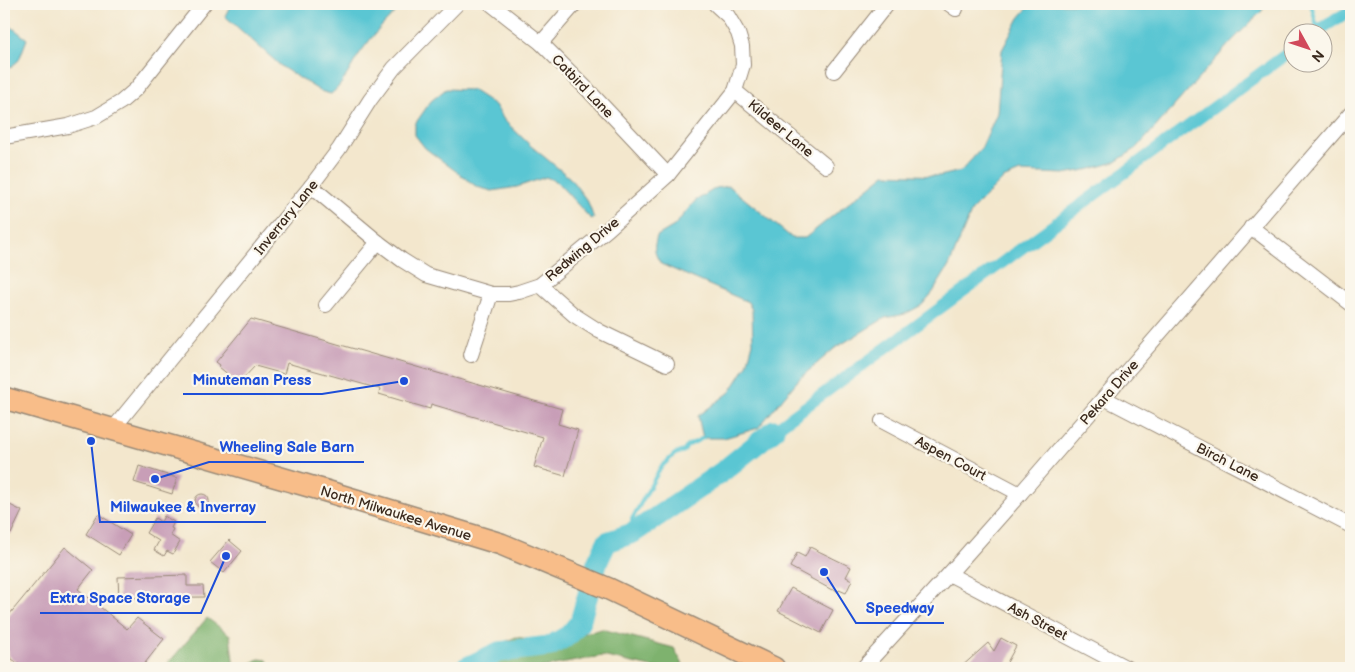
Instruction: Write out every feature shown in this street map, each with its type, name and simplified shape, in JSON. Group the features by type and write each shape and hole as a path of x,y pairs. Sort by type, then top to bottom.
{"main road":[{"name":"North Milwaukee Avenue","path":"4,398 326,491 501,544 609,589 774,668"}],"street":[{"path":"4,137 68,126 96,117 121,102 136,89 204,4"},
{"name":"Inverrary Lane","path":"112,430 312,186 340,149 370,100 394,68 458,4"},
{"name":"Catbird Lane","path":"491,4 541,43 668,175"},
{"path":"541,43 575,4"},
{"name":"Redwing Drive","path":"312,186 378,242 426,275 491,294 514,293 540,285 608,229 668,175 735,91 743,65 742,46 738,33 728,16 715,4"},
{"path":"834,71 887,4"},
{"name":"Kildeer Lane","path":"735,91 826,166"},
{"name":"Pekara Drive","path":"863,668 1020,494 1351,112"},
{"path":"1251,227 1351,304"},
{"path":"326,305 378,242"},
{"path":"540,285 574,315 599,331 667,364"},
{"path":"471,355 491,294"},
{"name":"Birch Lane","path":"1104,398 1351,526"},
{"name":"Aspen Court","path":"882,421 1020,494"},
{"name":"Ash Street","path":"949,574 1127,668"}],"green space":[{"path":"207,618 230,635 234,668 164,668"},
{"path":"602,629 674,648 685,668 655,668 602,656 539,668 445,668 516,637 548,642"},
{"path":"259,659 267,660 271,668 234,668 248,665"}],"water":[{"path":"231,4 405,4 370,40 356,58 344,80 331,94 320,91 282,67 225,16"},
{"path":"1031,4 1266,4 1261,12 1230,43 1137,148 1115,162 1091,169 1064,174 1020,172 1003,179 972,210 949,266 933,292 922,305 905,314 885,318 835,348 799,379 758,428 724,438 703,438 698,416 730,392 747,365 753,343 752,310 748,302 661,264 655,251 657,236 674,226 695,201 716,188 729,186 792,238 805,238 885,174 940,176 961,171 981,149 997,113 1002,50 1019,18"},
{"path":"4,21 27,39 19,60 5,72 4,72"},
{"path":"446,89 472,90 495,105 504,120 531,146 570,178 588,202 594,219 590,218 557,182 546,177 517,187 492,191 477,187 425,148 415,135 415,124 431,101"}],"building":[{"path":"251,319 562,409 558,424 578,430 565,476 534,467 543,437 431,404 430,409 379,394 380,389 287,363 284,374 255,366 240,382 235,380 219,367 220,365 216,362"},
{"path":"139,466 177,478 172,494 134,482"},
{"path":"202,494 207,496 209,501 207,506 202,508 197,506 195,501 197,496"},
{"path":"10,505 22,511 11,534 4,530 4,516"},
{"path":"98,514 131,535 119,555 86,534"},
{"path":"164,516 174,522 170,535 180,542 173,554 167,551 164,556 154,550 159,541 146,533 155,518 161,522"},
{"path":"229,540 242,551 224,573 210,562"},
{"path":"65,547 93,570 78,589 127,629 137,618 164,639 141,668 23,668 7,655 9,652 4,648 4,621"},
{"path":"810,547 851,567 846,577 852,580 846,593 832,590 790,567 797,553 805,557"},
{"path":"187,575 187,586 203,586 204,597 119,598 118,577"},
{"path":"791,588 833,610 821,633 778,611"},
{"path":"1001,638 1016,646 1004,668 960,668 988,643 994,651"}],"waterway":[{"path":"1311,4 1316,22"},
{"path":"1332,22 1351,10"},
{"path":"774,430 1282,57"},
{"path":"465,668 499,652 550,646 569,635 580,622 597,563 607,542 633,533 722,472 774,430"},
{"path":"633,533 632,519 661,467 675,454 684,451 687,446 703,438"}],"place":[{"name":"Minuteman Press","path":"404,381"},
{"name":"Milwaukee & Inverray","path":"91,441"},
{"name":"Wheeling Sale Barn","path":"155,479"},
{"name":"Extra Space Storage","path":"226,556"},
{"name":"Speedway","path":"824,572"}]}
